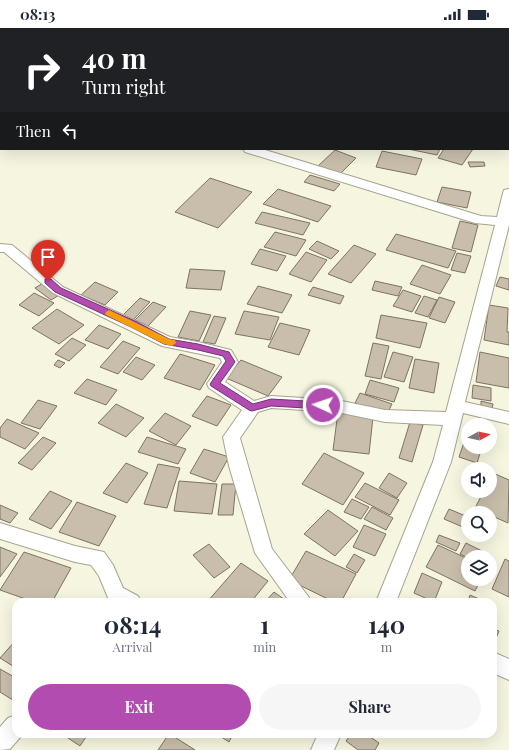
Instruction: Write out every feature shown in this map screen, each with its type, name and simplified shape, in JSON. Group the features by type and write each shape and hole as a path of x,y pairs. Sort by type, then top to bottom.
{"street":[{"path":"252,150 480,220 503,222"},
{"path":"388,598 442,462 509,193"},
{"path":"0,248 7,248 58,290 134,324 167,342 198,347 226,354 230,362 215,384 252,408"},
{"path":"298,598 264,553 238,466 232,437 252,408 271,402 337,406 385,416 455,413 509,418"},
{"path":"0,531 75,554 96,558 106,572 116,594 123,598"},
{"path":"497,664 509,670"},
{"path":"322,750 328,738"}],"building":[{"path":"335,150 356,158 340,174 318,166"},
{"path":"413,150 440,150 437,155"},
{"path":"443,150 472,150 462,165 438,158"},
{"path":"382,151 422,159 416,175 376,167"},
{"path":"468,162 484,162 485,166 470,167"},
{"path":"310,175 340,184 334,191 304,182"},
{"path":"210,178 252,192 218,228 175,212"},
{"path":"442,187 471,192 467,208 437,202"},
{"path":"278,189 331,206 318,222 263,204"},
{"path":"262,212 310,223 303,235 255,223"},
{"path":"460,221 478,225 471,252 452,248"},
{"path":"275,232 306,240 296,256 264,247"},
{"path":"396,234 456,251 448,268 386,250"},
{"path":"317,241 339,251 331,259 309,249"},
{"path":"354,245 376,254 351,283 328,274"},
{"path":"260,249 286,256 277,271 251,264"},
{"path":"306,252 327,260 311,282 289,274"},
{"path":"457,253 471,256 465,273 451,270"},
{"path":"422,265 451,275 440,294 410,284"},
{"path":"190,269 225,271 221,290 186,288"},
{"path":"500,277 509,279 509,290 496,286"},
{"path":"375,281 402,287 398,296 372,290"},
{"path":"45,282 61,294 51,300 35,288"},
{"path":"95,282 118,292 105,305 81,295"},
{"path":"258,286 292,295 282,313 247,304"},
{"path":"313,287 344,296 340,304 308,295"},
{"path":"403,290 421,296 412,312 393,306"},
{"path":"34,293 54,303 39,316 19,305"},
{"path":"424,296 437,300 428,317 415,313"},
{"path":"439,297 455,302 445,323 429,318"},
{"path":"140,298 150,302 133,320 122,316"},
{"path":"153,302 166,307 148,326 135,320"},
{"path":"489,305 508,308 507,332 509,332 509,345 484,340"},
{"path":"57,309 84,325 59,344 32,328"},
{"path":"190,311 211,315 199,341 178,337"},
{"path":"244,311 279,317 270,340 235,334"},
{"path":"381,315 427,323 420,348 376,338"},
{"path":"214,316 226,318 215,344 203,342"},
{"path":"280,323 310,330 299,355 268,347"},
{"path":"99,325 121,334 108,349 85,340"},
{"path":"72,338 86,345 69,361 55,354"},
{"path":"123,341 140,348 118,374 100,367"},
{"path":"373,343 389,346 381,379 365,376"},
{"path":"393,352 413,357 404,382 384,377"},
{"path":"480,352 509,358 509,388 476,382"},
{"path":"180,354 215,365 200,390 164,378"},
{"path":"136,357 155,365 142,380 123,372"},
{"path":"415,359 439,363 434,393 409,388"},
{"path":"58,360 65,363 60,368 54,365"},
{"path":"241,360 282,377 268,396 226,378"},
{"path":"87,379 117,390 106,405 74,393"},
{"path":"370,380 399,388 394,402 365,394"},
{"path":"473,385 491,388 491,401 472,398"},
{"path":"360,393 392,404 387,414 355,403"},
{"path":"207,396 231,405 217,426 192,416"},
{"path":"38,400 57,406 40,429 21,423"},
{"path":"481,401 493,404 492,409 481,407"},
{"path":"116,404 144,418 126,437 98,423"},
{"path":"338,412 373,417 369,454 333,450"},
{"path":"165,413 191,426 176,445 149,431"},
{"path":"7,419 39,433 25,449 0,437 0,428"},
{"path":"410,422 423,425 412,462 399,458"},
{"path":"43,437 56,443 32,470 18,463"},
{"path":"147,437 186,449 178,464 138,452"},
{"path":"204,449 229,457 215,482 190,473"},
{"path":"461,451 461,454 480,454 477,462 459,457"},
{"path":"324,453 364,473 343,505 302,484"},
{"path":"126,463 148,473 127,503 103,493"},
{"path":"158,464 180,468 167,508 144,504"},
{"path":"389,473 407,483 397,498 379,488"},
{"path":"497,475 509,480 508,523 497,518 497,506 476,506 480,498 497,498"},
{"path":"179,481 217,484 212,514 174,511"},
{"path":"365,483 399,500 390,515 355,497"},
{"path":"222,484 236,484 233,515 218,515"},
{"path":"50,491 72,501 51,529 29,519"},
{"path":"352,499 369,507 361,519 344,512"},
{"path":"77,502 116,516 99,546 59,532"},
{"path":"0,505 18,513 10,523 0,519"},
{"path":"372,507 393,518 386,530 364,519"},
{"path":"449,509 461,514 461,526 444,519"},
{"path":"328,510 358,531 335,556 304,534"},
{"path":"364,525 386,534 375,556 353,547"},
{"path":"439,535 460,543 456,551 436,542"},
{"path":"466,543 480,550 462,550"},
{"path":"209,544 230,567 214,578 193,555"},
{"path":"438,545 461,556 461,584 426,567"},
{"path":"0,547 17,554 0,577"},
{"path":"306,551 356,574 343,598 326,598 289,580"},
{"path":"24,552 71,568 54,598 23,598 0,590"},
{"path":"354,554 365,560 357,573 346,567"},
{"path":"505,559 509,561 509,597 492,589 493,586 497,586 497,577"},
{"path":"241,563 268,581 254,598 210,598"},
{"path":"422,573 442,582 436,598 425,598 414,593"},
{"path":"465,586 478,586 475,591"},
{"path":"274,592 282,598 269,598"},
{"path":"470,595 477,598 469,598"},
{"path":"12,644 12,666 0,658"},
{"path":"0,669 12,676 12,700 0,692"},
{"path":"68,738 85,738 80,746"},
{"path":"166,738 176,738 195,750 158,750"},
{"path":"223,738 231,738 229,742"},
{"path":"348,738 372,738 379,743 375,750 358,750 346,741"}],"slow traffic":[{"path":"109,313 134,324 167,342 172,343"}],"route":[{"path":"48,281 58,290 134,324 167,342 198,347 226,354 230,362 215,384 252,408 271,402 323,405"}]}
